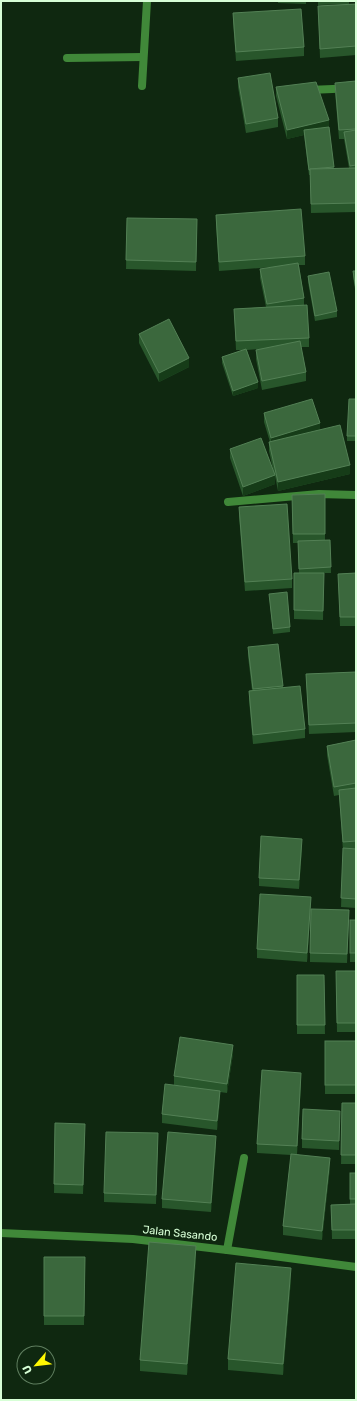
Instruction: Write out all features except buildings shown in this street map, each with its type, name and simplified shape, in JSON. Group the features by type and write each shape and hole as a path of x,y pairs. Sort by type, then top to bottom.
{"street":[{"path":"142,86 147,1"},
{"path":"67,58 143,57"},
{"path":"303,90 356,88"},
{"path":"228,502 319,494 356,494"},
{"path":"228,1250 244,1158"},
{"name":"Jalan Sasando","path":"1,1233 133,1239 356,1267"}]}
